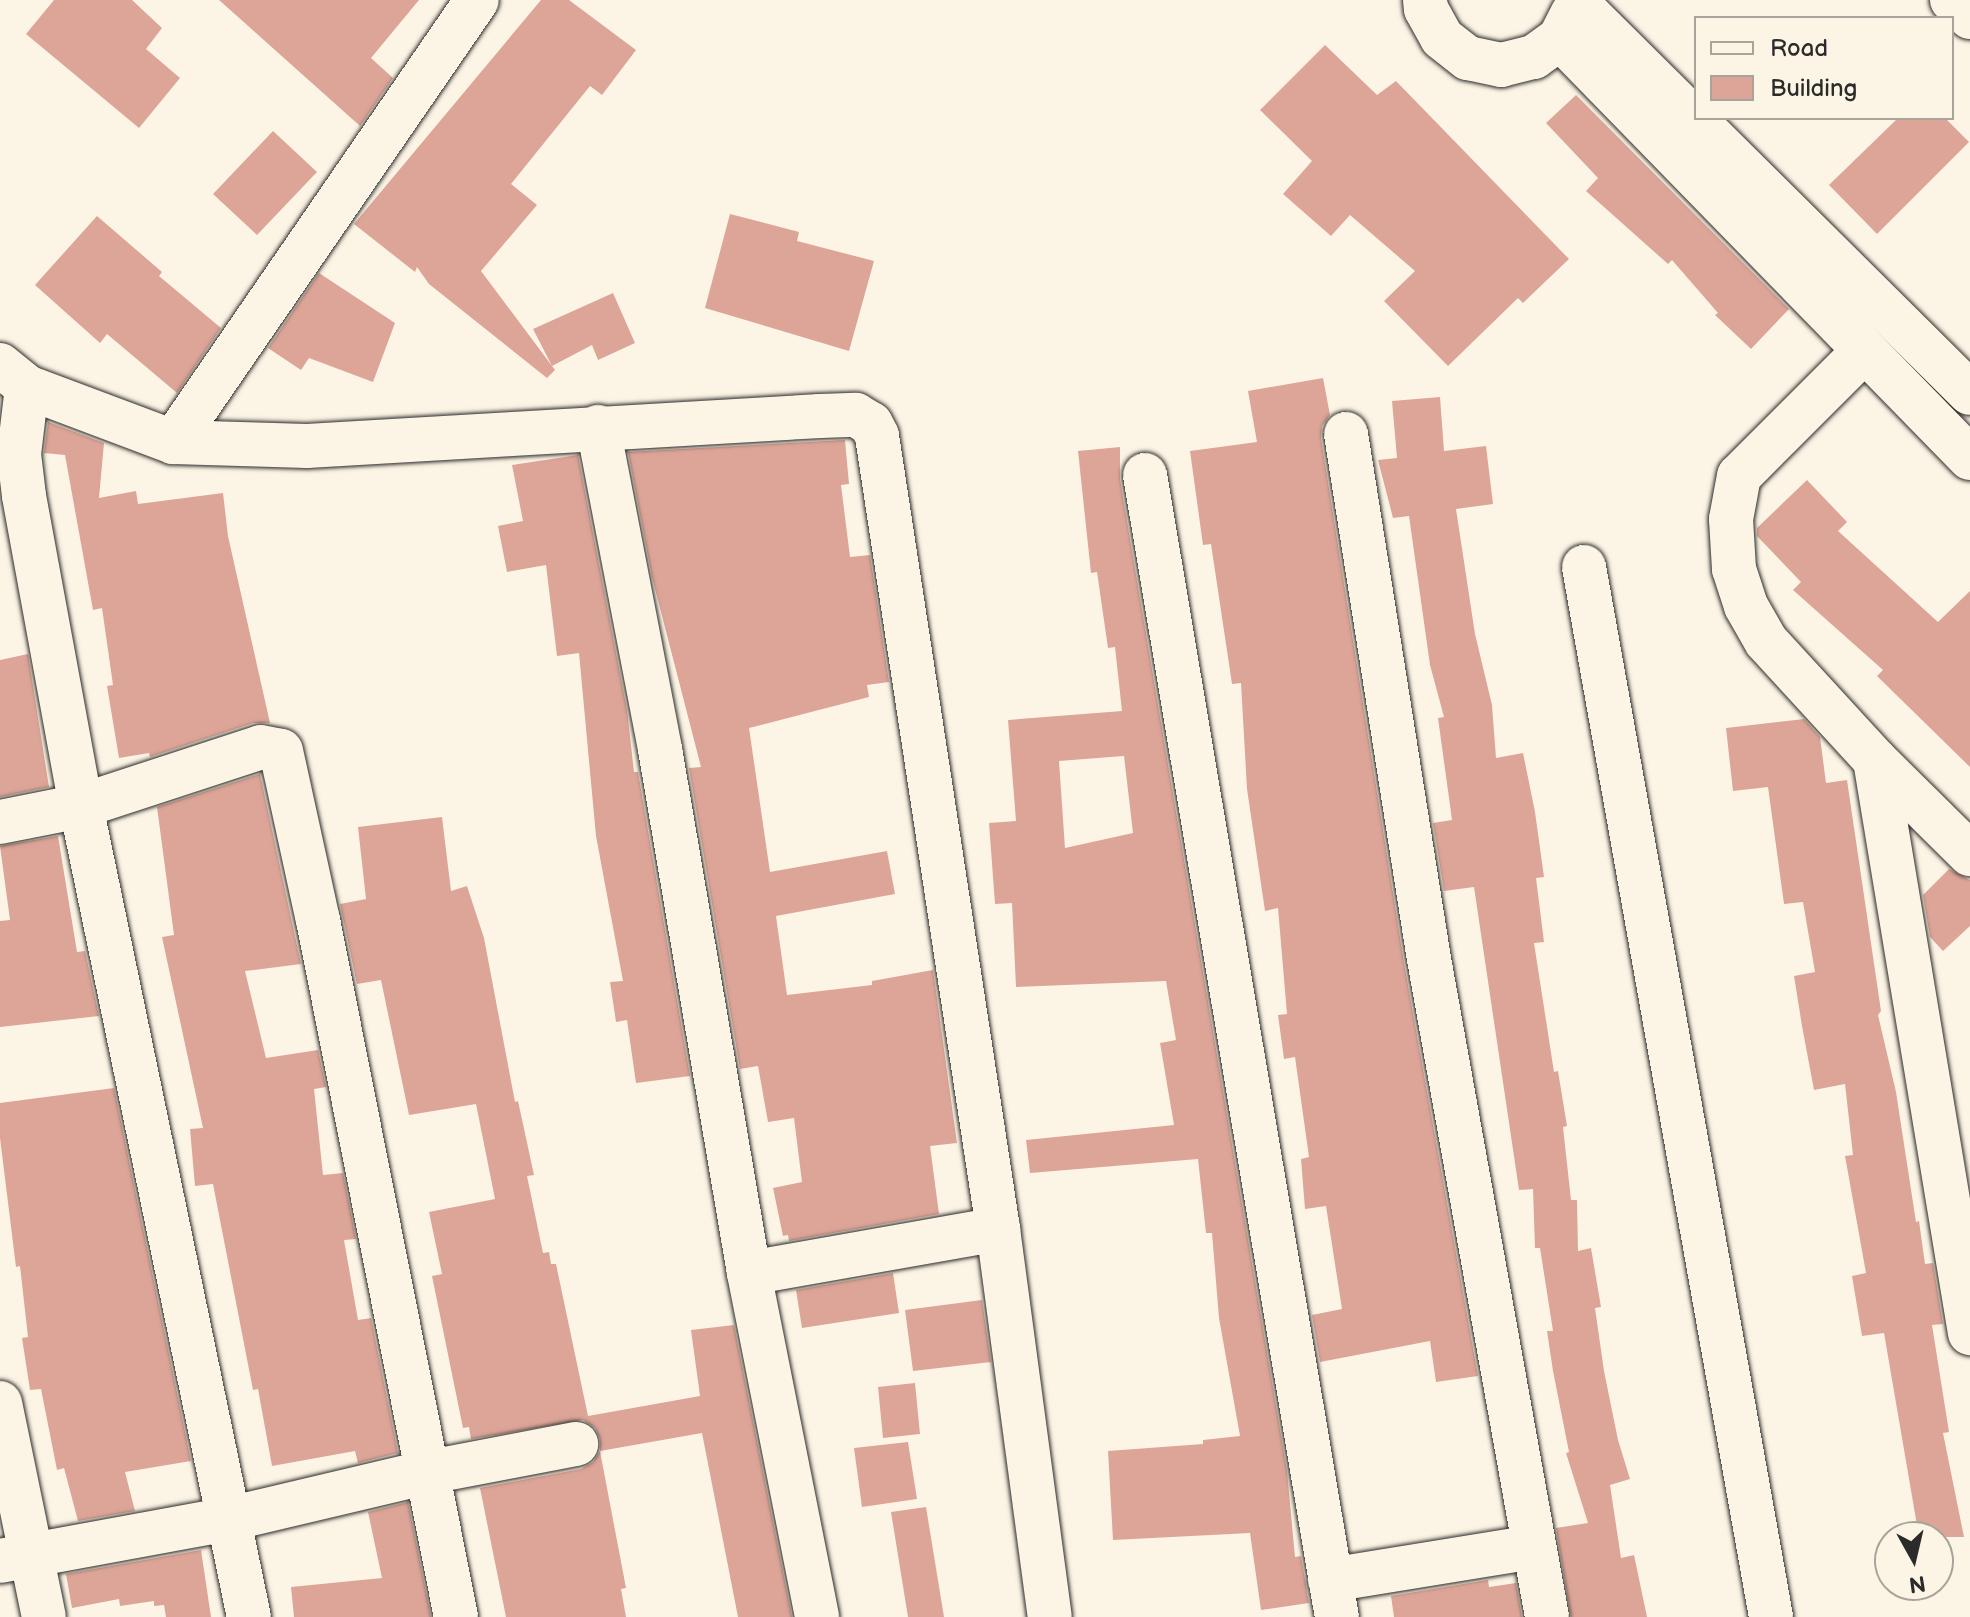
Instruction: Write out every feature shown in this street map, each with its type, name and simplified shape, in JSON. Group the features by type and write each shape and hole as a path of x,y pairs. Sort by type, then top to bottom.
{"street":[{"path":"173,442 477,0"},
{"path":"1425,0 1426,9 1442,38 1468,58 1501,65 1534,57 1572,14"},
{"path":"1952,0 1970,17"},
{"path":"1572,14 1863,352 1970,458"},
{"path":"1572,14 1970,393"},
{"path":"1863,352 1739,476 1730,545 1738,587 1766,641 1875,760 1970,854"},
{"path":"249,1617 81,806 24,496 14,376 173,442 307,446 598,427 856,415 871,424 877,436 998,1229 1050,1617"},
{"path":"598,427 662,765 749,1273 817,1617"},
{"path":"1346,434 1432,974 1547,1617"},
{"path":"1145,475 1333,1598 1533,1547"},
{"path":"1584,567 1771,1617"},
{"path":"0,822 81,806 213,760 261,747 281,751 318,920 424,1473 456,1617"},
{"path":"1875,760 1970,1333"},
{"path":"749,1273 998,1229"},
{"path":"0,1403 16,1559 44,1617"},
{"path":"16,1559 229,1519 424,1473 576,1444"}],"building":[{"path":"54,0 132,0 162,28 146,49 180,78 139,128 26,34"},
{"path":"219,0 419,0 371,58 393,78 360,126"},
{"path":"541,0 569,0 636,50 602,95 590,86 511,184 537,205 481,271 555,370 547,378 429,284 417,267 415,272 354,224"},
{"path":"1325,45 1377,95 1396,81 1569,259 1523,303 1518,298 1448,366 1384,301 1415,271 1350,215 1331,236 1283,194 1312,161 1260,110"},
{"path":"1576,95 1789,309 1751,349 1715,315 1718,313 1672,260 1668,264 1586,191 1598,178 1546,123"},
{"path":"1896,120 1947,120 1969,142 1877,234 1829,185"},
{"path":"273,131 317,172 257,235 213,194"},
{"path":"730,214 799,232 797,241 874,261 849,351 705,308"},
{"path":"97,216 162,272 159,276 221,328 177,393 107,334 100,343 35,285"},
{"path":"319,273 395,323 373,382 309,358 301,370 268,348"},
{"path":"613,293 635,343 598,360 592,345 552,366 533,329"},
{"path":"1323,378 1330,415 1322,426 1321,438 1404,963 1478,1376 1436,1382 1430,1341 1320,1362 1312,1315 1342,1309 1326,1206 1305,1209 1301,1159 1309,1157 1295,1057 1284,1059 1278,1015 1287,1014 1278,908 1265,911 1247,789 1241,683 1232,684 1211,544 1203,545 1190,451 1257,442 1248,391"},
{"path":"1440,397 1444,451 1486,446 1493,504 1456,509 1475,634 1492,705 1496,758 1523,753 1535,812 1544,877 1536,878 1544,942 1534,943 1554,1072 1558,1071 1567,1126 1563,1127 1571,1200 1577,1200 1578,1251 1591,1248 1601,1307 1595,1308 1604,1371 1618,1440 1630,1479 1610,1485 1621,1558 1634,1555 1647,1617 1571,1617 1556,1528 1588,1523 1566,1453 1569,1452 1547,1331 1553,1331 1540,1248 1535,1248 1533,1189 1519,1190 1474,887 1444,891 1433,823 1452,820 1438,718 1444,717 1430,665 1409,516 1393,518 1378,460 1397,458 1392,401"},
{"path":"48,422 104,443 99,498 136,491 138,504 223,493 228,536 270,723 253,723 150,757 149,753 119,758 107,686 113,685 102,608 93,610 65,455 44,453"},
{"path":"845,440 849,484 841,485 850,557 870,555 889,682 867,685 869,697 749,728 770,872 887,851 895,894 776,916 787,995 872,985 872,981 933,970 957,1143 930,1146 939,1214 789,1241 788,1235 783,1236 773,1188 802,1182 794,1118 768,1122 758,1066 740,1069 689,768 701,767 652,577 628,452"},
{"path":"1120,447 1120,479 1287,1471 1295,1557 1301,1556 1309,1603 1261,1610 1250,1533 1113,1540 1108,1451 1203,1444 1203,1440 1240,1436 1219,1318 1212,1233 1206,1233 1198,1159 1030,1173 1026,1140 1174,1125 1160,1043 1176,1040 1166,981 1016,987 1012,903 995,904 989,823 1016,821 1008,720 1122,711 1115,647 1108,648 1097,572 1091,573 1078,451","holes":["1124,756 1133,833 1065,848 1059,761"]},
{"path":"578,455 627,710 634,772 638,772 690,1076 636,1083 627,1020 616,1022 610,982 623,981 596,836 579,653 557,656 546,565 507,572 498,526 523,521 512,465"},
{"path":"1807,480 1847,522 1838,531 1938,622 1970,591 1970,767 1877,676 1883,670 1793,590 1801,582 1757,536 1757,528"},
{"path":"28,654 49,787 0,797 0,660"},
{"path":"1804,719 1820,737 1826,783 1847,780 1881,1011 1878,1015 1896,1092 1916,1222 1919,1221 1925,1264 1933,1263 1943,1324 1932,1325 1949,1432 1943,1433 1964,1537 1954,1537 1954,1521 1916,1521 1884,1333 1862,1336 1852,1276 1866,1273 1845,1156 1853,1155 1845,1084 1814,1090 1802,1026 1794,976 1815,972 1803,902 1784,904 1768,787 1733,791 1726,728"},
{"path":"260,774 301,964 245,971 266,1058 318,1050 326,1087 314,1089 323,1175 343,1173 356,1239 344,1240 358,1320 371,1318 398,1453 358,1463 355,1451 272,1466 258,1389 253,1390 213,1184 195,1186 190,1129 203,1128 162,937 174,935 157,807"},
{"path":"442,817 451,891 467,886 484,938 515,1102 518,1101 534,1175 527,1176 543,1253 549,1252 551,1264 556,1264 588,1416 700,1396 691,1330 734,1325 792,1617 738,1617 702,1433 600,1451 600,1439 595,1428 583,1420 471,1439 469,1427 463,1428 432,1276 442,1274 429,1212 495,1199 476,1104 409,1115 381,980 357,984 340,904 366,899 358,827"},
{"path":"58,836 77,952 85,951 99,1016 0,1027 0,921 10,920 0,846"},
{"path":"1949,869 1970,880 1970,926 1943,951 1930,937 1923,895"},
{"path":"114,1088 191,1461 125,1472 135,1511 78,1521 64,1468 57,1470 41,1389 30,1390 22,1338 28,1337 20,1266 16,1267 0,1138 0,1103"},
{"path":"893,1273 899,1313 802,1328 796,1290"},
{"path":"982,1300 991,1362 913,1371 905,1310"},
{"path":"915,1383 920,1434 883,1438 878,1387"},
{"path":"908,1442 917,1499 862,1507 854,1448"},
{"path":"600,1451 626,1588 621,1589 626,1617 506,1617 480,1488 581,1469 593,1462"},
{"path":"408,1502 431,1617 294,1617 291,1587 382,1578 368,1512"},
{"path":"926,1507 944,1617 908,1617 891,1512"},
{"path":"201,1550 211,1617 166,1617 164,1605 154,1606 154,1601 120,1606 119,1599 72,1608 66,1574"},
{"path":"1488,1580 1489,1587 1516,1583 1522,1617 1394,1617 1391,1596"}]}
